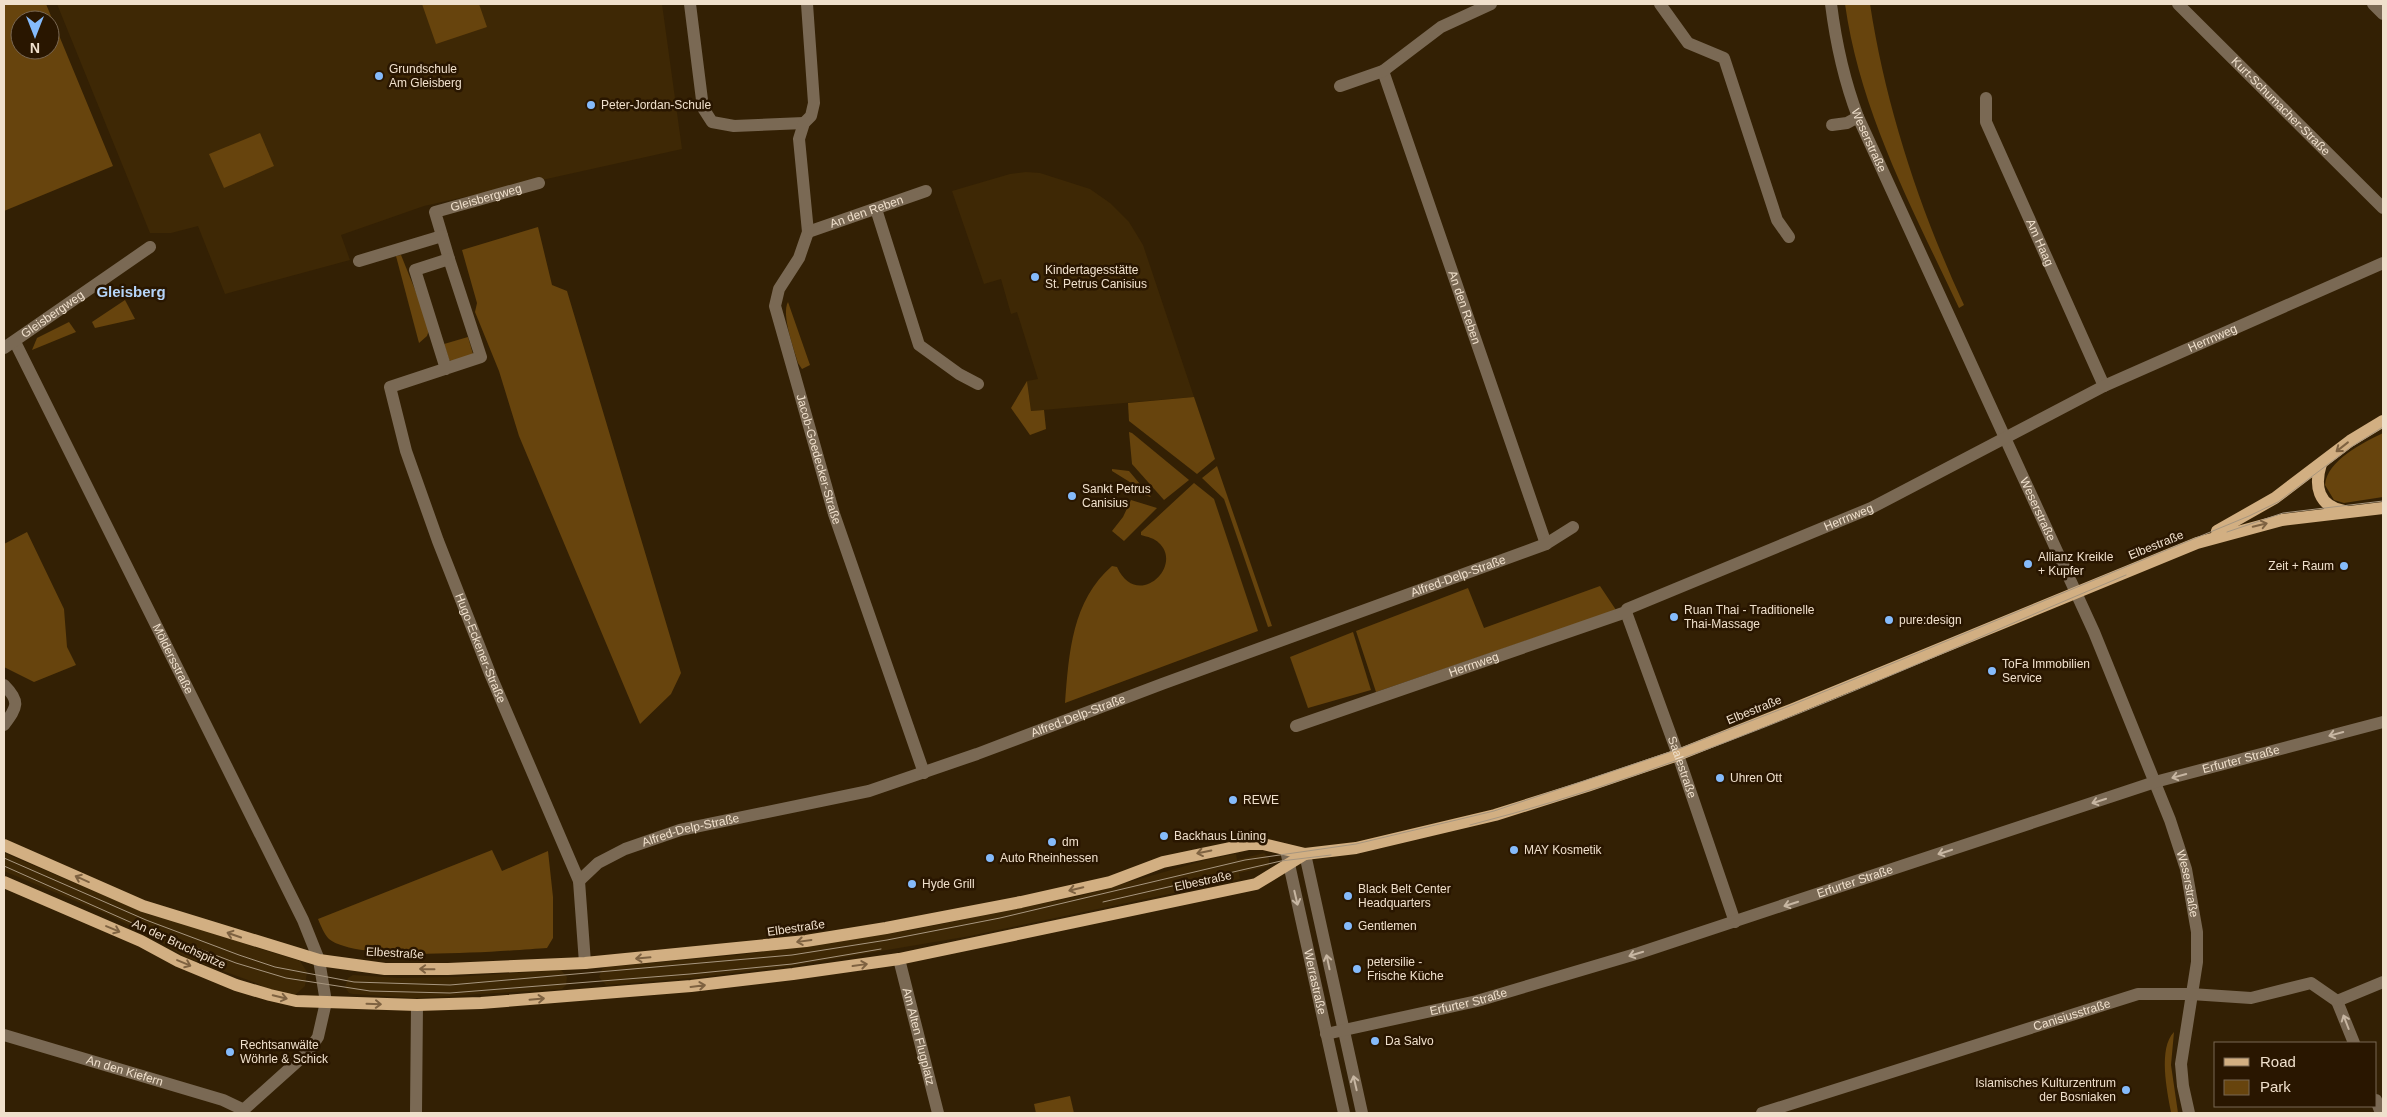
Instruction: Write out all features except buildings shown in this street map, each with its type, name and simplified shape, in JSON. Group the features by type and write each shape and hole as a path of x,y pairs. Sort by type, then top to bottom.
{"main road":[{"name":"Elbestraße","path":"281,949 319,960 385,969 448,969 584,963 740,949 886,928 1110,882 1163,862 1203,852 1249,844 1263,844 1305,854 1364,846 1495,815 1678,755 2196,543 2275,498 2350,441 2383,422"},
{"path":"2321,464 2316,479 2318,490 2325,502 2337,509 2350,512"},
{"name":"Elbestraße","path":"2196,543 2282,520 2383,508"},
{"name":"An der Bruchspitze","path":"4,845 143,906 281,949"},
{"name":"Elbestraße","path":"326,1002 417,1005 481,1004 691,986 899,959 1256,884 1305,854"},
{"name":"An der Bruchspitze","path":"4,882 141,941 178,961 236,985 296,1001 326,1002"}],"street":[{"path":"690,4 704,108 712,122 734,126 804,123"},
{"name":"Jacob-Goedecker-Straße","path":"807,4 814,103 811,116 804,123 799,144 808,232 798,258 779,289 775,306 834,514 924,773"},
{"path":"1340,86 1383,71 1441,27 1491,4"},
{"path":"1660,4 1688,43 1724,58 1777,220 1789,237"},
{"name":"Weserstraße","path":"1831,4 1836,45 1844,80 1858,117 2076,593 2155,782 2184,861 2197,932 2197,962 2181,1064 2183,1086 2189,1113"},
{"name":"Kurt-Schumacher-Straße","path":"2178,4 2383,208"},
{"path":"2373,4 2383,14"},
{"name":"An den Reben","path":"1383,71 1546,544"},
{"name":"Am Haag","path":"1986,98 1986,122 2104,386"},
{"path":"1832,125 1847,123 1858,117"},
{"name":"Gleisbergweg","path":"434,212 539,183"},
{"name":"An den Reben","path":"808,232 926,191"},
{"path":"876,209 919,344 959,374 978,384"},
{"name":"Hugo-Eckener-Straße","path":"434,212 481,358 390,387 406,451 491,676 578,881 584,963"},
{"path":"359,261 442,236"},
{"name":"Gleisbergweg","path":"4,348 150,247"},
{"path":"446,369 415,270 450,259"},
{"name":"Herrnweg","path":"1296,726 1626,612 1627,609 1870,508 2104,386 2383,263"},
{"name":"Möldersstraße","path":"15,342 304,920 319,960 326,1002"},
{"name":"Alfred-Delp-Straße","path":"578,881 598,863 625,849 680,830 869,791 924,773 1546,544 1572,527"},
{"name":"Saalestraße","path":"1626,612 1678,755 1735,922"},
{"path":"4,685 16,700 16,709 4,725"},
{"name":"Erfurter Straße","path":"1326,1034 1477,1001 1639,954 2155,782 2383,722"},
{"name":"Werrastraße","path":"1286,850 1344,1113"},
{"name":"Werrastraße","path":"1305,854 1362,1113"},
{"name":"Am Alten Flugplatz","path":"899,959 938,1113"},
{"path":"2354,1042 2337,1001 2383,982"},
{"name":"Canisiusstraße","path":"1762,1113 2138,994 2191,994 2251,998 2310,983 2337,1001"},
{"path":"242,1111 314,1045 326,1002"},
{"path":"416,1113 417,1005"},
{"name":"An den Kiefern","path":"4,1034 223,1100 242,1111"}],"shaded area":[{"name":"Grundschule Am Gleisberg","path":"57,4 662,4 682,149 424,206 341,235 350,260 225,294 198,226 171,233 150,233"},
{"path":"1040,173 1090,189 1110,203 1129,222 1143,245 1194,397 1031,411 1027,381 1038,379 1017,312 1011,314 1001,279 984,284 952,191 1010,174"},
{"path":"4,853 150,915 195,925 251,946 300,961 307,972 305,986 294,996 273,992 256,983 185,957 155,938 109,915 4,871"},
{"path":"1264,853 1269,858 1269,866 1239,873 1240,879 970,936 792,966 692,978 606,985 599,977 602,969 606,967 739,955 912,930 1084,895 1206,860 1236,854 1237,860"},
{"path":"561,970 567,977 566,985 562,989 416,998 353,994 349,993 345,987 348,978 353,975 399,978 455,977"}],"green space":[{"path":"4,4 46,4 48,10 10,10 10,60 60,60 60,38 113,166 4,211"},
{"path":"422,4 479,4 487,27 436,44"},
{"path":"1845,4 1870,4 1885,82 1906,158 1933,233 1964,305 1959,308 1890,160 1863,83 1852,44"},
{"path":"260,133 274,166 224,188 209,154"},
{"path":"538,227 552,285 567,291 681,673 671,694 640,724 519,436 499,371 475,312 477,303 462,250"},
{"path":"401,255 430,327 427,336 419,343 396,256"},
{"path":"125,300 135,319 95,328 92,322"},
{"path":"788,302 810,365 802,369 798,363 789,332 786,315"},
{"path":"69,322 76,332 32,350 37,338"},
{"path":"468,337 473,354 453,362 449,360 444,344"},
{"path":"1027,381 1031,411 1044,410 1046,429 1030,435 1011,408"},
{"path":"1194,397 1215,459 1197,474 1129,421 1128,403"},
{"path":"1129,432 1189,480 1164,500 1132,464"},
{"path":"2383,433 2383,497 2344,503 2334,500 2325,485 2327,476 2332,468 2347,453"},
{"path":"1217,466 1272,626 1268,627 1224,499 1202,478"},
{"path":"1112,469 1129,471 1151,497 1132,491 1133,484 1112,471"},
{"path":"1194,483 1214,499 1258,631 1065,703 1071,646 1081,611 1088,595 1112,566 1117,567 1126,580 1136,585 1146,585 1155,580 1162,572 1166,563 1165,552 1157,541 1141,535 1141,532"},
{"path":"1131,500 1157,508 1124,541 1112,531 1123,517"},
{"path":"27,532 64,609 67,647 76,665 34,682 4,667 4,544"},
{"path":"1600,586 1616,610 1376,692 1356,631 1468,588 1484,628"},
{"path":"1353,632 1371,690 1308,708 1290,657"},
{"path":"492,850 502,871 548,851 553,897 553,938 547,948 433,954 370,951 345,946 329,939 318,919"},
{"path":"2174,1032 2171,1065 2178,1113 2171,1112 2165,1070 2166,1048"},
{"path":"1070,1096 1074,1113 1036,1113 1034,1104"}],"tram line":[{"path":"4,858 146,920 239,955 275,967 354,982 450,985 792,955 887,940 1000,918 1245,860 1356,844 1494,811 1676,750 1792,705 2249,516 2278,502 2351,447 2383,427"},
{"path":"2227,532 2283,513 2383,501"},
{"path":"1470,825 1555,801 1721,744 1884,678 2126,575"},
{"path":"1103,902 1281,861 1331,855"},
{"path":"4,866 139,926 236,963 286,978 370,991 450,993 690,974 792,964 881,949"}],"place":[{"name":"Grundschule Am Gleisberg","path":"379,76"},
{"name":"Peter-Jordan-Schule","path":"591,105"},
{"name":"Kindertagesstätte St. Petrus Canisius","path":"1035,277"},
{"name":"Sankt Petrus Canisius","path":"1072,496"},
{"name":"Allianz Kreikle + Kupfer","path":"2028,564"},
{"name":"Zeit + Raum","path":"2344,566"},
{"name":"Ruan Thai - Traditionelle Thai-Massage","path":"1674,617"},
{"name":"pure:design","path":"1889,620"},
{"name":"ToFa Immobilien Service","path":"1992,671"},
{"name":"Uhren Ott","path":"1720,778"},
{"name":"REWE","path":"1233,800"},
{"name":"Backhaus Lüning","path":"1164,836"},
{"name":"dm","path":"1052,842"},
{"name":"MAY Kosmetik","path":"1514,850"},
{"name":"Auto Rheinhessen","path":"990,858"},
{"name":"Hyde Grill","path":"912,884"},
{"name":"Black Belt Center Headquarters","path":"1348,896"},
{"name":"Gentlemen","path":"1348,926"},
{"name":"petersilie - Frische Küche","path":"1357,969"},
{"name":"Da Salvo","path":"1375,1041"},
{"name":"Rechtsanwälte Wöhrle & Schick","path":"230,1052"},
{"name":"Islamisches Kulturzentrum der Bosniaken","path":"2126,1090"}],"district":[{"name":"Gleisberg","path":"131,291"}]}
